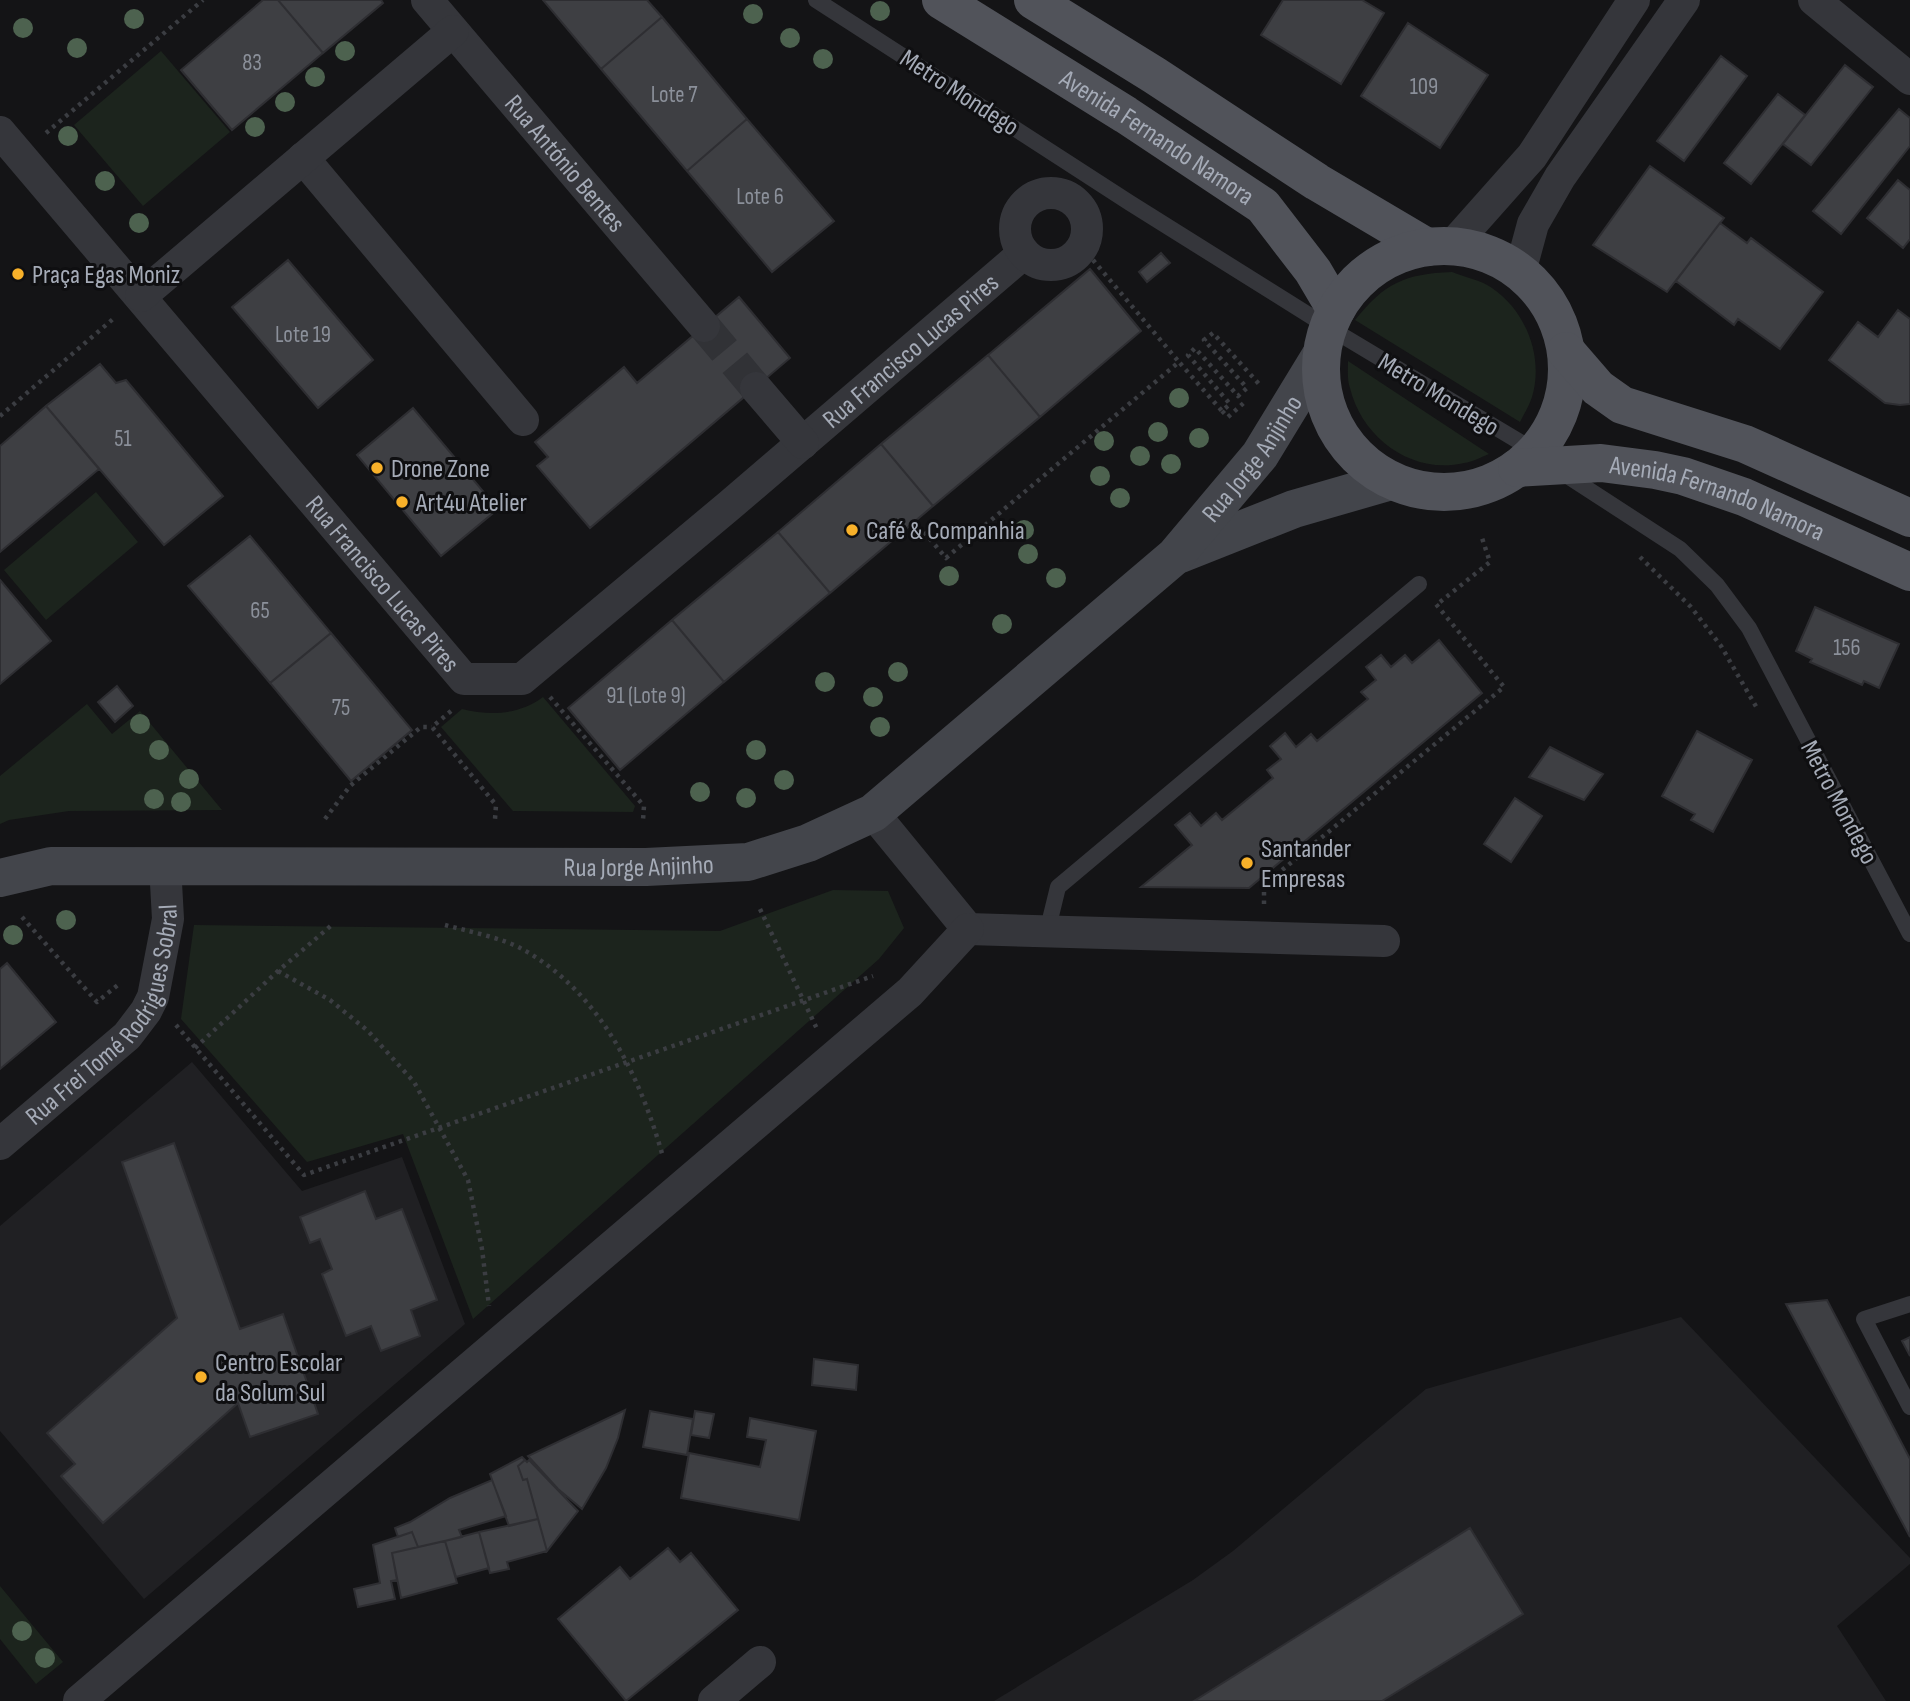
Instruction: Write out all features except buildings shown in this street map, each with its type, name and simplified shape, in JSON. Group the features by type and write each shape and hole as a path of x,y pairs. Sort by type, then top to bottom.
{"main road":[{"name":"Avenida Fernando Namora","path":"941,0 1126,115 1263,206 1313,271 1328,331 1321,386 1329,416 1351,450 1365,464 1391,481 1416,489 1443,493 1469,490 1494,482 1535,462 1601,463 1655,470 1683,476 1744,497 1910,572"},
{"name":"Avenida Fernando Namora","path":"1033,0 1154,75 1317,182 1440,246 1488,253 1520,272 1542,294 1558,321 1566,351 1566,387 1556,422 1535,462"},
{"name":"Avenida Fernando Namora","path":"1328,331 1359,279 1391,258 1440,246"},
{"name":"Avenida Fernando Namora","path":"1566,351 1598,388 1622,405 1745,444 1910,518"}],"street":[{"name":"Rua António Bentes","path":"427,0 704,326"},
{"path":"1440,246 1532,156 1634,0"},
{"path":"1520,272 1533,224 1560,177 1684,0"},
{"path":"1814,0 1910,79"},
{"path":"141,296 453,31"},
{"name":"Rua Francisco Lucas Pires","path":"10,144 464,679 522,679 1024,253"},
{"path":"303,158 523,420"},
{"name":"Rua Francisco Lucas Pires","path":"1048,193 1062,194 1073,200 1082,210 1087,222 1087,235 1082,247 1074,258 1062,264 1048,265 1034,261 1024,253 1017,242 1017,216 1025,204 1036,197 1048,193"},
{"name":"Rua Jorge Anjinho","path":"0,878 51,866 646,867 748,862 808,843 873,813 1175,556 1260,455 1328,331"},
{"path":"756,388 803,443"},
{"name":"Rua Jorge Anjinho","path":"1175,556 1294,509 1391,481"},
{"path":"873,813 968,929 1384,941"},
{"name":"Rua Frei Tomé Rodrigues Sobral","path":"0,1144 127,1036 146,1011 153,998 168,919 165,865"},
{"path":"79,1701 910,992 968,929"},
{"path":"714,1701 760,1662"}],"lane":[{"name":"Metro Mondego","path":"816,0 1328,331 1535,462 1680,549 1717,585 1749,628 1910,934"},
{"path":"1047,932 1058,887 1419,584"},
{"path":"1910,1304 1864,1319 1910,1407"}],"path":[{"path":"10,144 203,0"},
{"path":"1082,247 1228,417 1254,394"},
{"path":"0,416 141,296"},
{"path":"1222,411 1230,404 1188,355 1195,348 1238,396 1247,388 1204,341 1213,333 1267,392"},
{"path":"924,532 946,558 1180,362"},
{"path":"1437,605 1490,562 1481,534"},
{"path":"1639,557 1691,607 1721,646 1761,713"},
{"path":"1265,885 1504,687 1419,584"},
{"path":"529,673 644,806 643,820"},
{"path":"325,819 350,786 421,727 432,727 461,702 464,679"},
{"path":"432,727 496,805 495,819"},
{"path":"760,909 822,1039"},
{"path":"22,917 97,1002 123,980"},
{"path":"195,1048 333,924"},
{"path":"445,925 521,948 568,981 602,1021 628,1062 652,1116 664,1160"},
{"path":"278,971 330,1000 368,1031 414,1082 468,1180 482,1250 489,1309"},
{"path":"173,1022 304,1175 877,974"}],"shaded area":[{"path":"161,51 230,132 143,206 74,125"},
{"path":"1452,272 1492,288 1504,298 1523,322 1534,351 1536,366 1531,400 1520,422 1355,320 1376,297 1397,283 1421,275"},
{"path":"1348,361 1489,454 1467,462 1445,465 1408,458 1392,449 1378,437 1356,406 1348,382"},
{"path":"96,492 138,542 46,620 4,570"},
{"path":"543,697 635,806 633,812 513,811 441,727 462,709 483,713 514,711"},
{"path":"87,704 112,734 140,711 222,810 69,811 9,820 0,824 0,776"},
{"path":"833,890 888,891 904,928 879,959 473,1319 403,1134 307,1162 181,1019 194,925 720,931"},
{"name":"Centro Escolar da Solum Sul","path":"192,1062 302,1191 402,1157 465,1324 144,1599 0,1431 0,1226"},
{"path":"1681,1317 1910,1558 1910,1564 1837,1626 1886,1701 994,1701 1193,1580 1233,1551 1426,1389"},
{"path":"0,1586 63,1662 36,1684 0,1639"}],"tunnel":[{"path":"704,326 756,388"}],"place":[{"name":"Praça Egas Moniz","path":"18,274"},
{"name":"Drone Zone","path":"377,468"},
{"name":"Art4u Atelier","path":"402,502"},
{"name":"Café & Companhia","path":"852,530"},
{"name":"Santander Empresas","path":"1247,863"},
{"name":"Centro Escolar da Solum Sul","path":"201,1377"}]}
